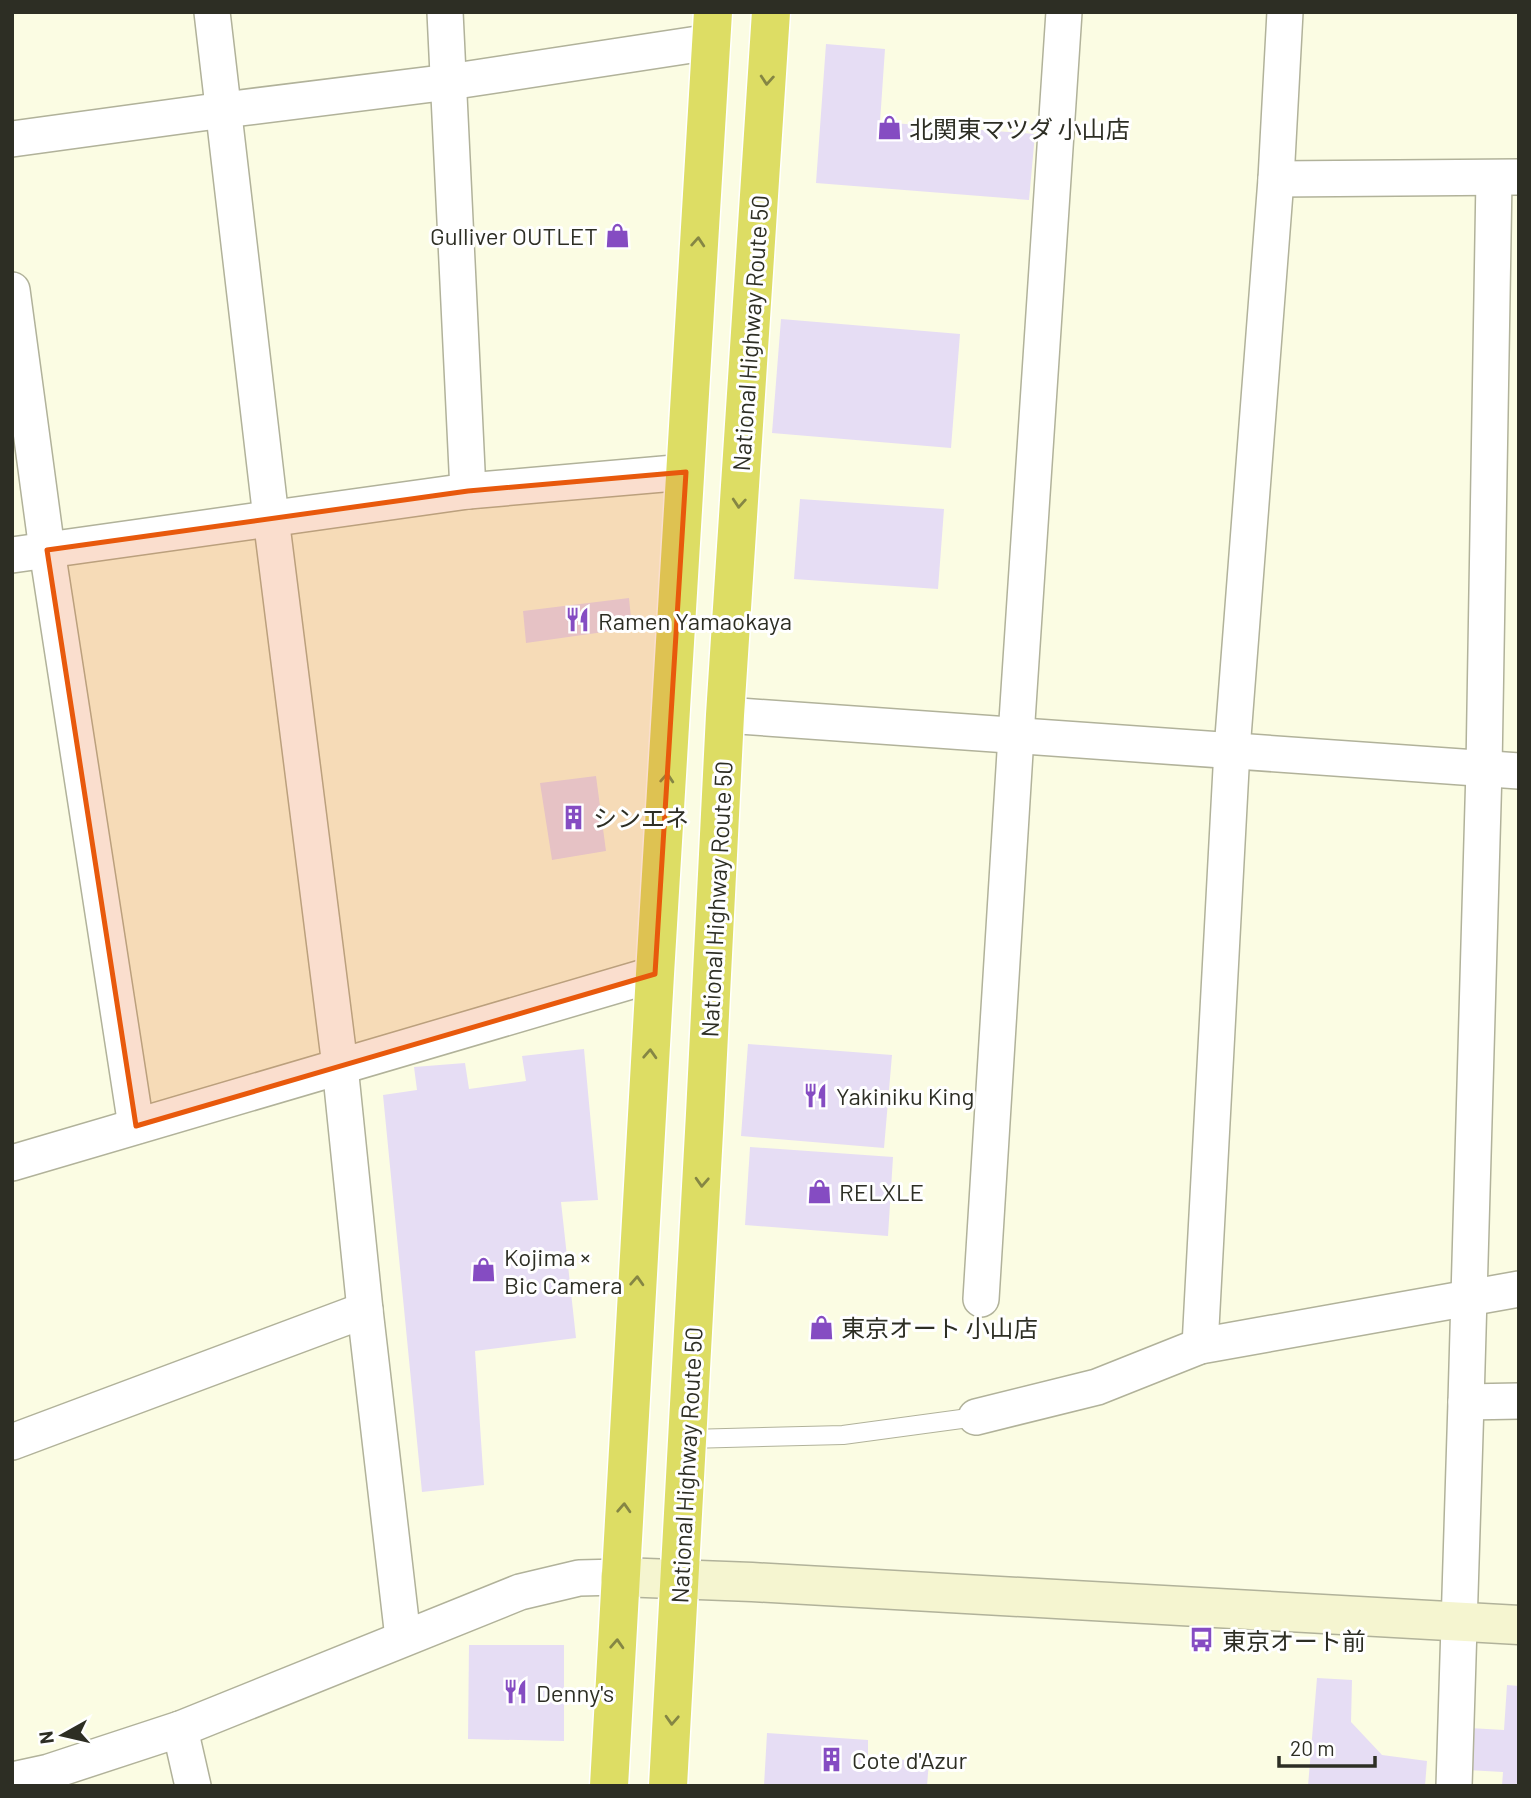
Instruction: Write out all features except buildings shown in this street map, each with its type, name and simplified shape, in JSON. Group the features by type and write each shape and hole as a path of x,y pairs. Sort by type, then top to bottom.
{"highway":[{"name":"National Highway Route 50","path":"668,1786 725,715 771,12"},
{"path":"609,1786 712,27"}],"street":[{"path":"212,12 271,518 340,1066 403,1638"},
{"path":"445,12 468,491"},
{"path":"981,1299 1064,12"},
{"path":"1200,1346 1232,750 1276,179 1285,12"},
{"path":"12,139 449,82 712,27"},
{"path":"1276,179 1506,177 1484,769 1454,1786"},
{"path":"12,290 47,550 136,1126"},
{"path":"12,555 468,491 686,472"},
{"path":"725,715 1519,771"},
{"path":"12,1163 655,974"},
{"path":"976,1417 1097,1387 1200,1346 1519,1289"},
{"path":"12,1442 365,1310"},
{"path":"1466,1402 1519,1401"},
{"path":"12,1780 49,1772 180,1728 520,1592 579,1578 680,1579 1519,1625"},
{"path":"180,1728 193,1786"}],"lane":[{"path":"688,1438 843,1435 976,1417"}],"highlighted area":[{"path":"686,472 655,974 136,1126 47,550 468,491"}],"place":[{"name":"北関東マツダ 小山店","path":"889,128"},
{"name":"Gulliver OUTLET","path":"618,235"},
{"name":"Ramen Yamaokaya","path":"578,620"},
{"name":"シンエネ","path":"573,817"},
{"name":"Yakiniku King","path":"816,1095"},
{"name":"RELXLE","path":"819,1191"},
{"name":"Kojima × Bic Camera","path":"484,1270"},
{"name":"東京オート 小山店","path":"821,1327"},
{"name":"東京オート前","path":"1202,1640"},
{"name":"Denny's","path":"516,1692"},
{"name":"Cote d'Azur","path":"832,1759"}]}
